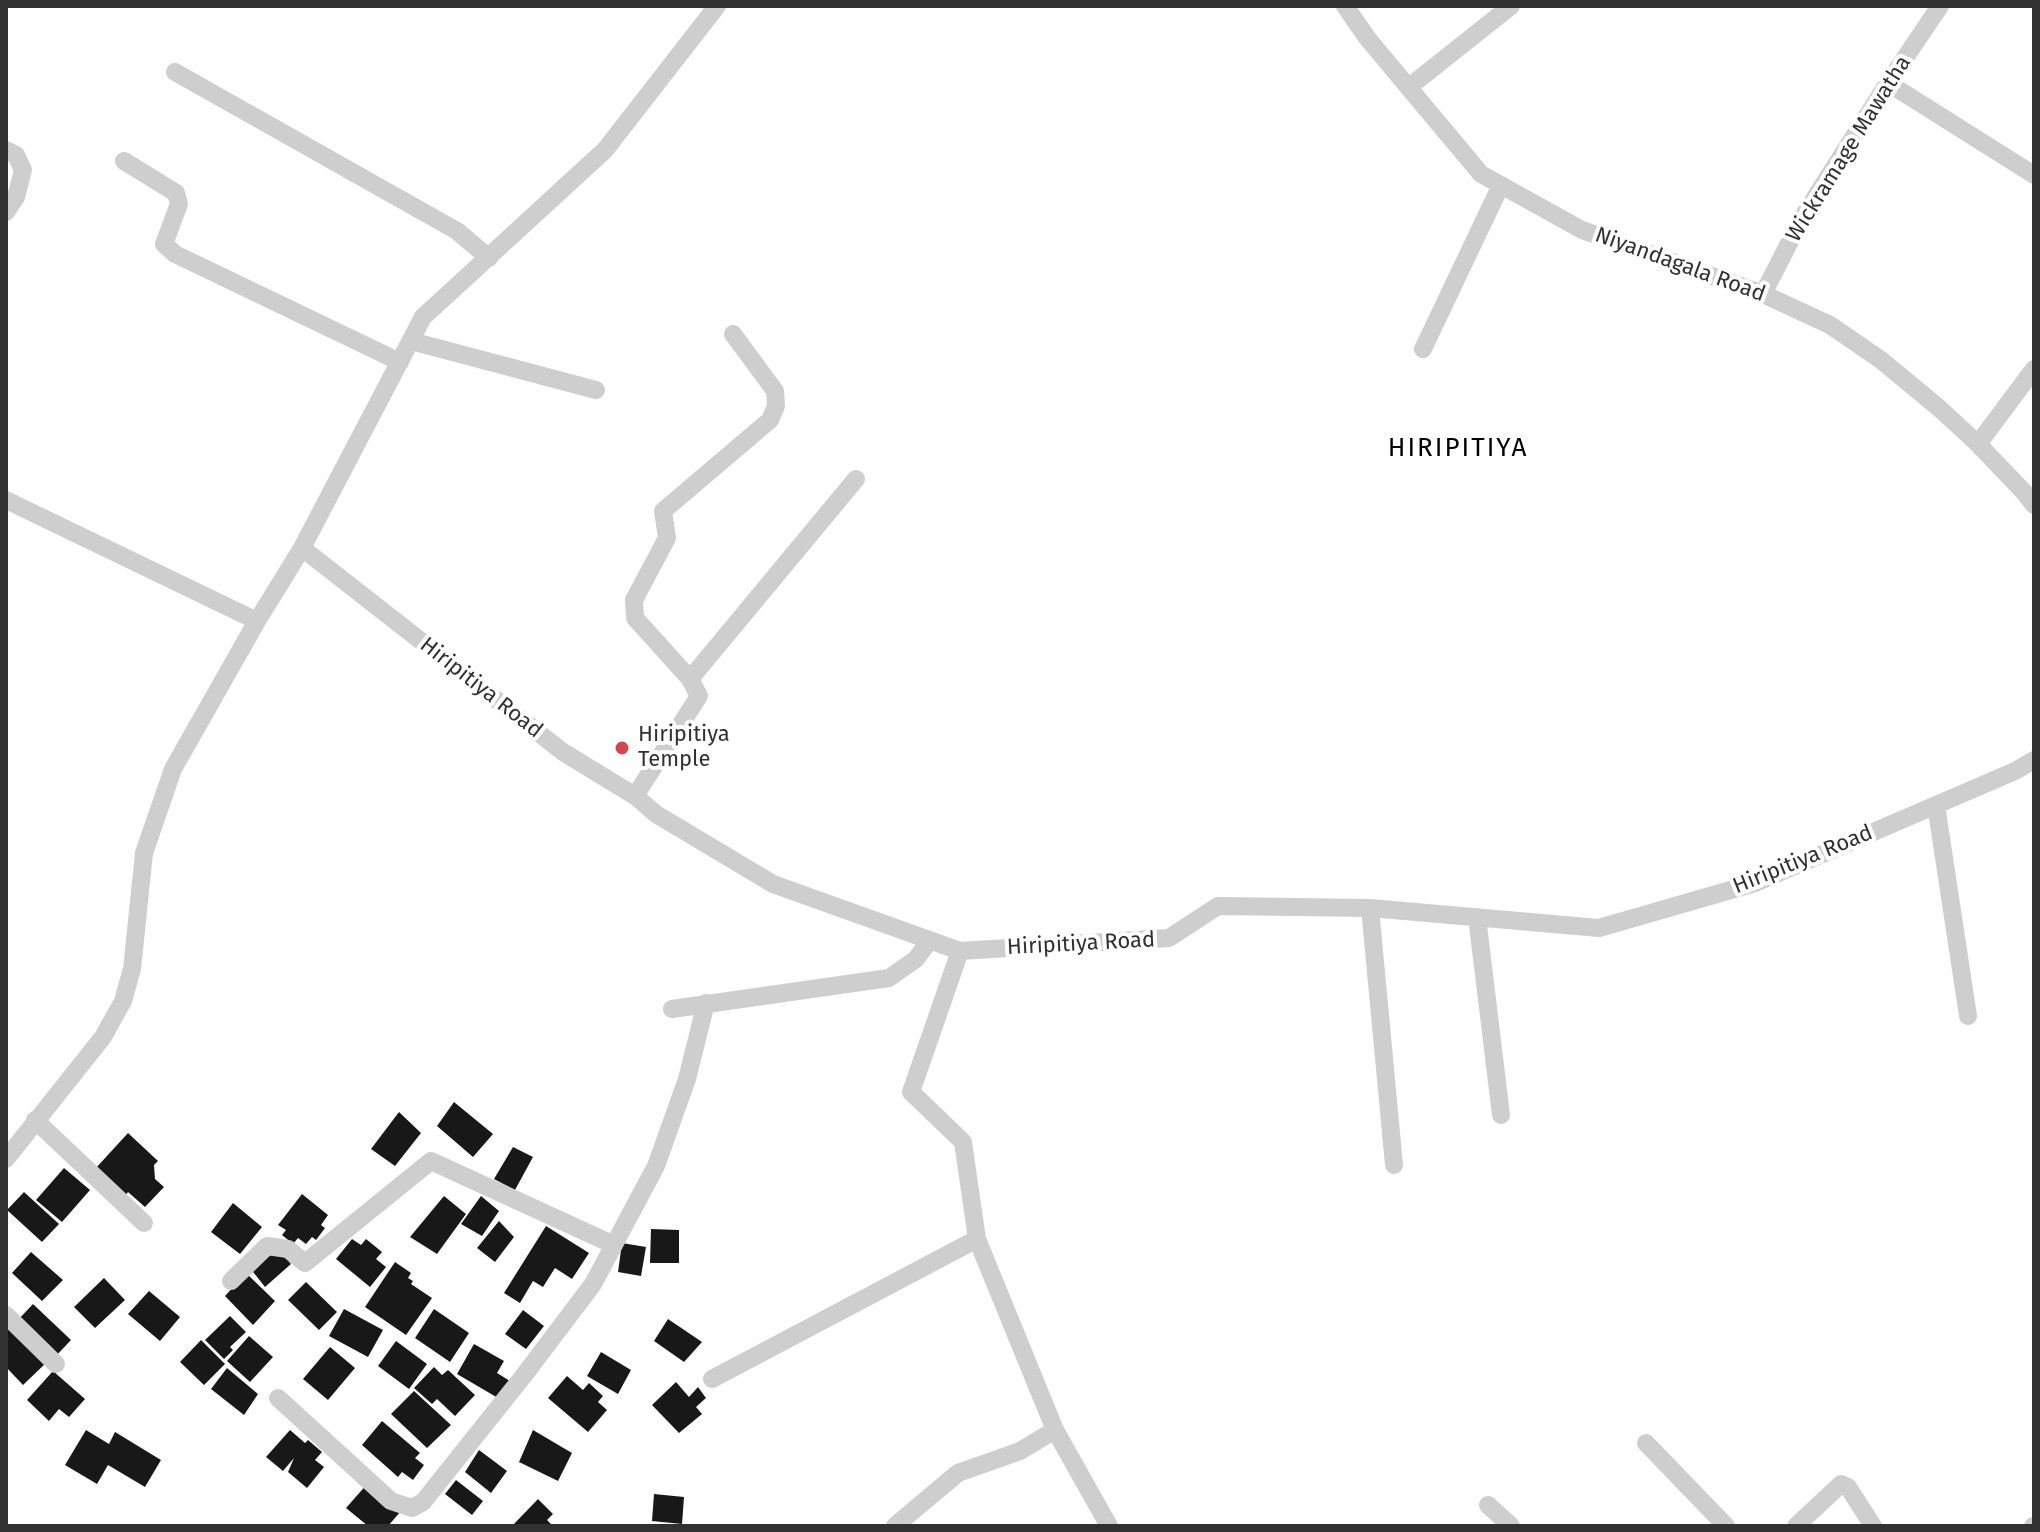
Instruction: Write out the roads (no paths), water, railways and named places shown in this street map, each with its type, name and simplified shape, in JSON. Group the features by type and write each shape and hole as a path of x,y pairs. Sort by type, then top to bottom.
{"street":[{"path":"6,1159 103,1037 123,1001 132,969 144,853 173,769 302,548 423,317 605,150 717,6"},
{"name":"Niyandagala Road","path":"1345,6 1481,174 1582,230 1763,294 1830,325 1881,360 1978,444 2034,505"},
{"path":"1409,87 1511,6"},
{"name":"Wickramage Mawatha","path":"1763,294 1802,218 1940,6"},
{"path":"175,72 457,231 489,258"},
{"path":"1888,83 2034,175"},
{"path":"6,212 16,197 23,170 11,152"},
{"path":"124,161 176,193 179,204 164,244 175,254 400,362"},
{"path":"1423,349 1501,185"},
{"path":"635,796 699,696 690,679 635,618 634,600 667,538 663,511 770,420 776,406 775,391 733,334"},
{"path":"411,341 596,390"},
{"path":"1978,444 2034,369"},
{"path":"690,679 856,479"},
{"path":"6,500 257,621"},
{"name":"Hiripitiya Road","path":"302,548 563,752 635,796 656,814 773,884 960,951 1169,938 1218,906 1370,908 1599,928 1755,883 2015,771 2034,760"},
{"path":"1936,805 1968,1016"},
{"path":"1370,908 1394,1165"},
{"path":"1477,917 1501,1115"},
{"path":"672,1009 889,978 916,959 930,940"},
{"path":"960,951 911,1092 963,1142 977,1239 1055,1430 1109,1526"},
{"path":"278,1398 391,1501 412,1508 423,1502 593,1284 656,1166 687,1079 706,1003"},
{"path":"35,1120 144,1223"},
{"path":"231,1281 267,1246 288,1249 305,1263 431,1161 614,1245"},
{"path":"712,1379 977,1239"},
{"path":"6,1315 56,1364"},
{"path":"895,1526 958,1473 1020,1451 1055,1430"},
{"path":"1646,1443 1726,1526"},
{"path":"1796,1526 1841,1484 1848,1487 1873,1526"},
{"path":"1488,1505 1511,1526"}],"place":[{"name":"Hiripitiya Temple","path":"622,748"}],"district":[{"name":"HIRIPITIYA","path":"1458,449"}]}
